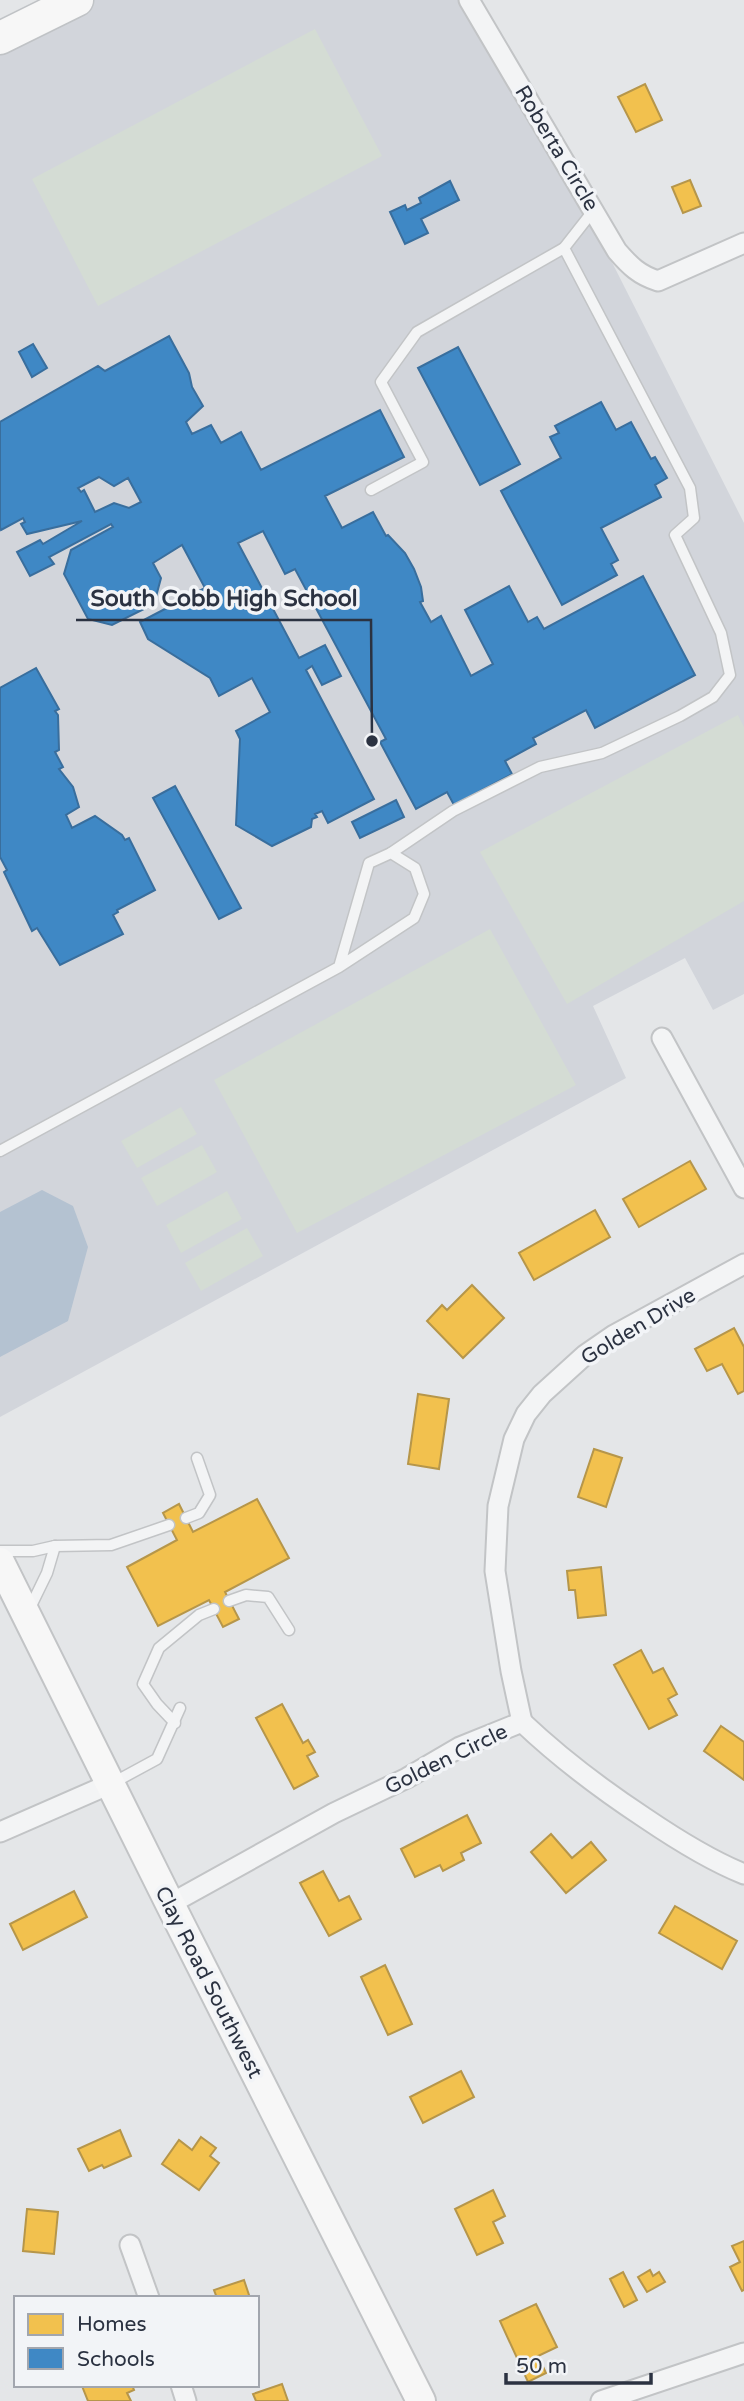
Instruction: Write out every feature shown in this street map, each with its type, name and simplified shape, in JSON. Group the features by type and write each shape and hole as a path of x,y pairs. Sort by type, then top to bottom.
{"main road":[{"path":"0,38 77,0"}],"street":[{"name":"Roberta Circle","path":"469,0 617,251 633,270 659,281 744,243"},
{"path":"662,1038 744,1188"},
{"name":"Golden Drive","path":"523,1722 511,1671 495,1571 498,1506 514,1439 526,1414 542,1394 585,1355 614,1335 744,1264"},
{"name":"Clay Road Southwest","path":"0,1562 421,2401"},
{"name":"Golden Circle","path":"170,1904 460,1747 523,1722 553,1752 595,1785 676,1838 744,1874"},
{"path":"0,1832 110,1784"},
{"path":"130,2245 148,2296"},
{"path":"601,2401 744,2353"}],"lane":[{"path":"371,489 423,462 381,382 417,332 564,248 594,211"},
{"path":"339,967 369,863 391,853 453,811 540,767 602,753 680,716 713,697 730,675 722,633 675,535 694,518 690,488 564,248"},
{"path":"0,1151 339,967 414,918 424,894 415,868 391,853"},
{"path":"186,1518 200,1513 210,1495 197,1458"},
{"path":"0,1551 111,1545 169,1525"},
{"path":"26,1615 47,1573 55,1546"},
{"path":"229,1601 246,1595 268,1597 289,1630"},
{"path":"174,1723 143,1684 159,1648 199,1615 214,1609"},
{"path":"110,1784 157,1759 180,1708"}],"shaded area":[{"path":"50,0 475,0 505,51 744,523 744,994 713,1010 685,958 593,1006 626,1078 0,1417 0,21"},
{"path":"315,29 382,156 98,306 32,179"},
{"path":"738,715 744,727 744,901 567,1004 480,852"},
{"path":"490,929 576,1085 297,1233 214,1080"},
{"path":"181,1107 197,1134 137,1168 121,1141"},
{"path":"202,1145 217,1172 157,1206 141,1178"},
{"path":"227,1191 242,1219 181,1253 166,1225"},
{"path":"247,1228 263,1256 201,1291 185,1263"}],"water":[{"path":"42,1190 73,1206 88,1247 68,1321 0,1357 0,1212"}],"building: Homes":[{"path":"645,84 662,120 636,132 618,97"},
{"path":"690,180 701,206 683,213 672,187"},
{"path":"690,1161 706,1189 639,1227 623,1199"},
{"path":"595,1210 610,1237 534,1280 519,1253"},
{"path":"472,1285 504,1318 463,1358 427,1321 442,1305 447,1310"},
{"path":"734,1328 744,1347 744,1391 738,1394 722,1364 707,1371 695,1349"},
{"path":"418,1394 449,1399 439,1469 408,1464"},
{"path":"594,1449 622,1458 606,1507 578,1497"},
{"path":"257,1499 289,1558 225,1592 239,1619 223,1627 209,1600 158,1626 127,1567 177,1540 163,1513 179,1504 193,1532"},
{"path":"601,1567 606,1615 578,1618 575,1590 569,1590 567,1571"},
{"path":"641,1650 653,1673 663,1668 677,1694 668,1699 677,1715 649,1729 614,1665"},
{"path":"282,1704 303,1743 308,1740 315,1752 307,1756 318,1776 294,1789 256,1718"},
{"path":"721,1726 744,1742 744,1780 704,1751"},
{"path":"467,1815 481,1843 461,1853 464,1860 443,1871 440,1865 415,1877 401,1849"},
{"path":"551,1834 572,1858 591,1842 606,1860 566,1893 531,1852"},
{"path":"323,1871 339,1901 349,1896 361,1919 329,1936 300,1883"},
{"path":"74,1891 87,1917 23,1950 10,1924"},
{"path":"675,1906 737,1941 722,1969 659,1933"},
{"path":"385,1965 412,2024 388,2035 361,1977"},
{"path":"461,2071 474,2097 423,2123 410,2097"},
{"path":"120,2130 131,2156 104,2168 102,2165 89,2171 78,2149"},
{"path":"201,2137 216,2148 210,2156 219,2163 199,2190 162,2164 179,2140 192,2150"},
{"path":"493,2190 505,2216 493,2222 503,2243 477,2255 455,2209"},
{"path":"27,2209 58,2212 54,2254 23,2251"},
{"path":"744,2241 742,2291 730,2267 740,2262 732,2246"},
{"path":"650,2270 653,2276 659,2272 665,2282 647,2292 638,2277"},
{"path":"623,2272 637,2300 624,2307 610,2279"},
{"path":"244,2280 249,2296 216,2296 214,2290"},
{"path":"536,2304 557,2347 538,2356 546,2373 528,2382 500,2321"},
{"path":"282,2384 288,2401 256,2401 253,2394"},
{"path":"82,2387 133,2387 134,2390 127,2393 131,2401 88,2401"}],"building: Schools":[{"path":"450,181 459,200 421,219 428,233 405,244 390,212 405,205 407,210 421,203 419,198"},
{"path":"169,336 203,406 186,422 192,434 211,425 221,443 241,432 261,470 380,410 404,457 325,496 342,528 373,512 386,536 405,553 414,569 421,587 423,601 420,602 431,622 441,616 471,676 493,664 465,610 509,586 528,622 537,617 544,629 643,576 695,675 595,728 586,710 533,738 536,744 505,761 512,774 454,805 447,792 416,809 380,742 386,739 295,569 285,574 263,531 238,543 299,658 325,645 341,676 322,685 312,666 306,670 374,799 328,823 322,811 315,814 317,817 312,819 311,827 272,846 236,825 240,739 236,731 270,712 252,678 219,696 210,678 148,639 140,622 205,588 182,545 153,563 161,578 154,604 112,625 88,619 64,574 71,550 113,527 111,524 49,557 54,564 30,576 17,552 40,540 43,544 82,521 27,534 21,524 25,522 23,518 1,530 0,422 98,366 105,371","holes":["99,477 114,486 128,478 141,502 129,508 114,503 95,512 84,490 81,492 78,488"]},
{"path":"33,344 47,368 32,377 19,352"},
{"path":"458,347 520,464 480,485 418,368"},
{"path":"601,402 616,430 631,422 651,459 655,457 667,478 655,485 661,497 601,528 618,560 611,564 617,575 562,605 501,491 561,458 550,437 559,433 555,426"},
{"path":"36,668 59,709 55,711 58,715 59,750 55,752 63,767 59,769 73,787 79,807 66,815 72,828 95,816 125,840 129,838 155,890 117,910 113,915 123,934 60,965 37,928 32,931 4,872 7,870 0,857 0,688"},
{"path":"175,786 241,908 219,919 153,798"},
{"path":"396,800 404,817 360,838 352,822"}],"place":[{"name":"South Cobb High School","path":"372,741"}]}
